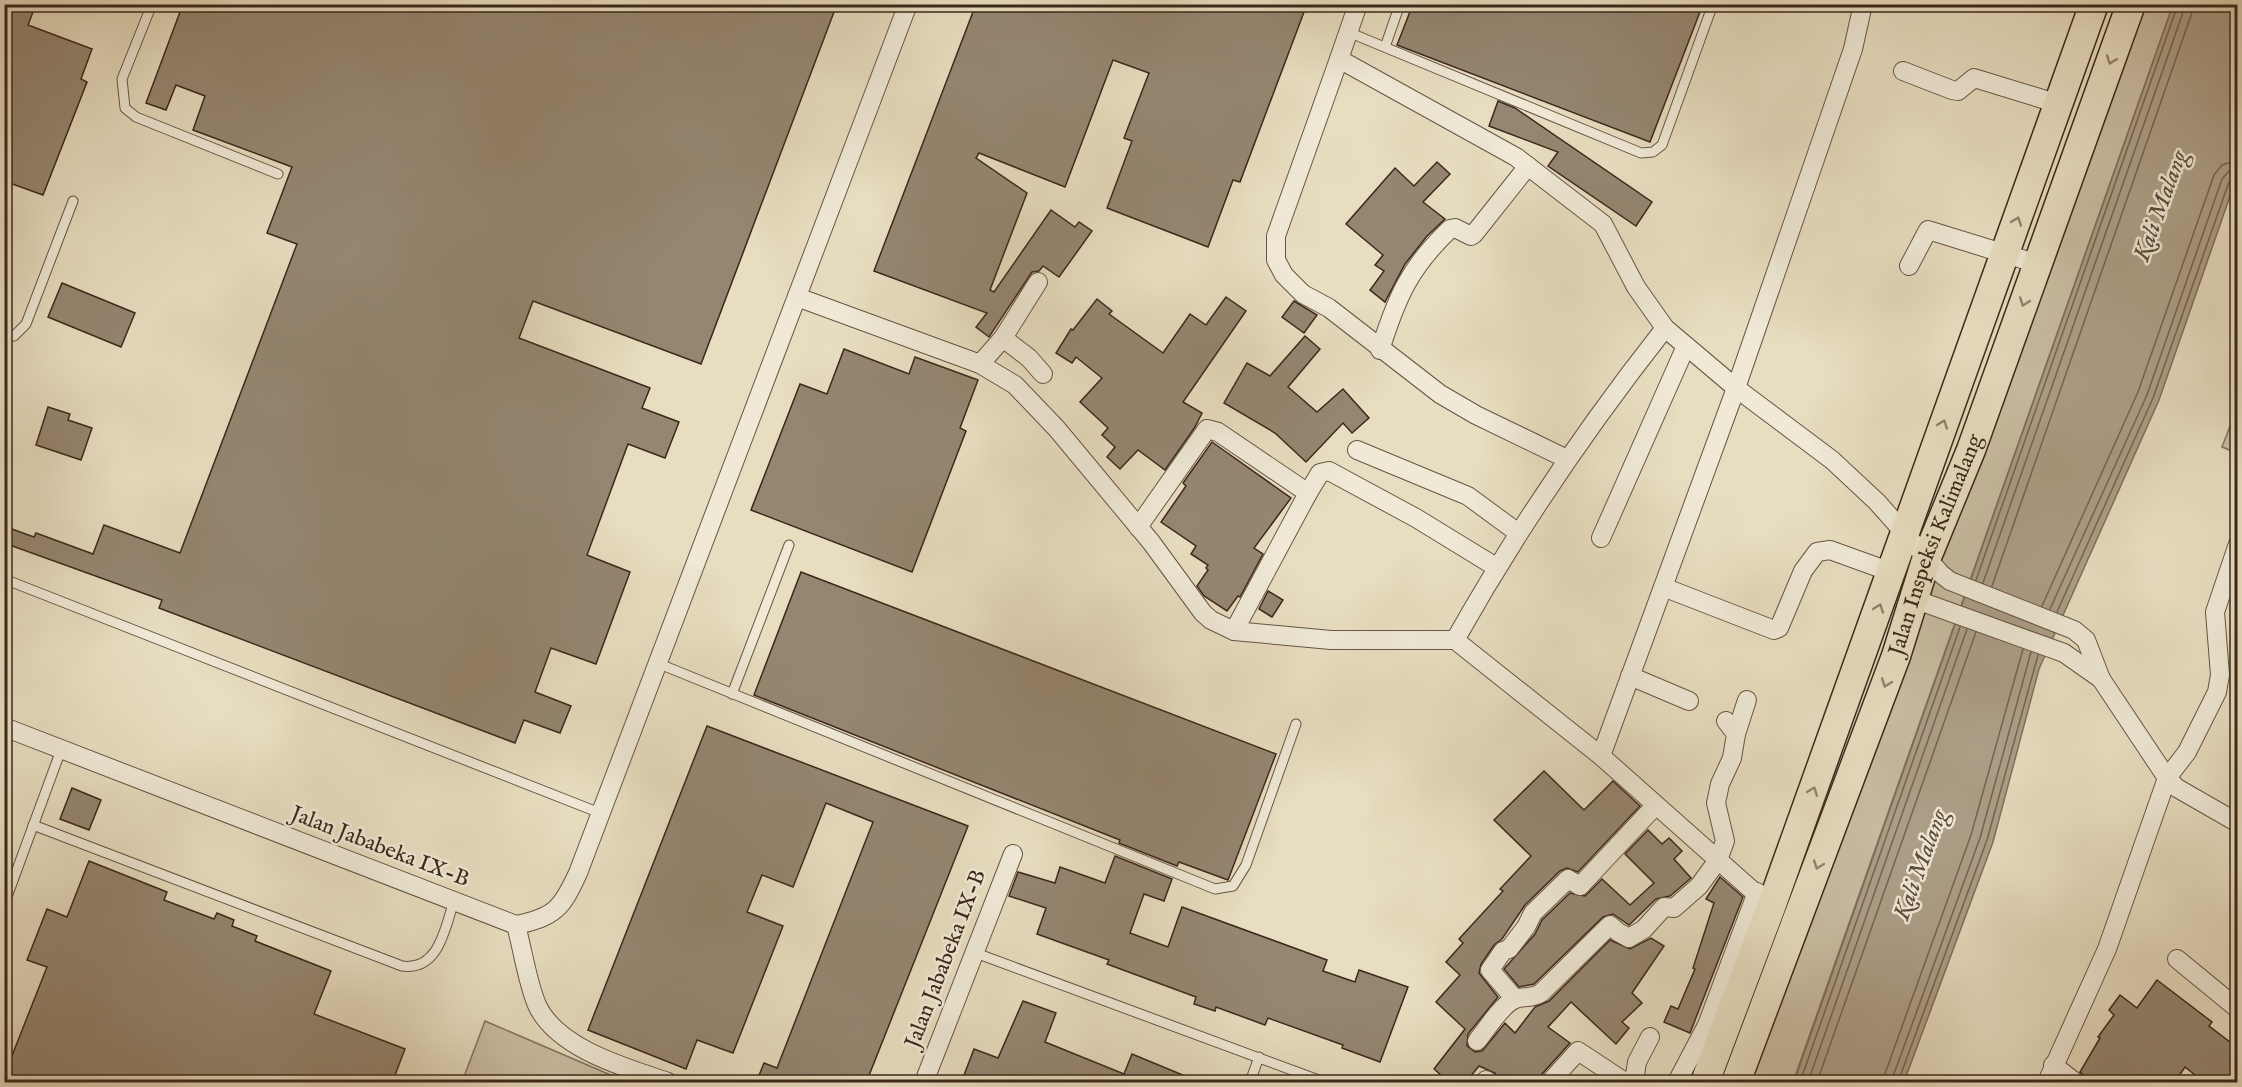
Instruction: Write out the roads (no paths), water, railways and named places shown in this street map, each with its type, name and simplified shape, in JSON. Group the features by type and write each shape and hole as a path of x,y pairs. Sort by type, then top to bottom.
{"main road":[{"name":"Jalan Inspeksi Kalimalang","path":"1705,1083 1764,900 1892,572 1903,534 2094,4"},
{"name":"Jalan Inspeksi Kalimalang","path":"1736,1083 1896,656 1924,604 1927,557 1971,450 2131,4"}],"street":[{"path":"668,1083 605,1060 574,1043 548,1023 537,1005 516,925 540,920 559,907 578,873 908,4"},
{"path":"1358,4 1276,237 1276,260 1284,275 1303,294 1329,308 1420,381 1476,415 1567,459"},
{"path":"1601,756 1736,388 1853,49 1863,4"},
{"path":"1339,59 1516,157 1603,224 1636,287 1665,328 1736,388 1832,460 1877,502 1903,534 1937,570 1950,580 2074,630 2086,639 2101,679 2167,778 2177,788 2238,824"},
{"path":"1903,71 1952,90 1958,91 1974,78 2059,104"},
{"path":"1380,350 1395,301 1416,267 1450,229 1455,228 1471,236 1474,234 1528,166"},
{"path":"1909,266 1928,230 2006,252 2038,264"},
{"path":"980,364 1003,338 1038,282"},
{"path":"797,297 980,364 998,373 1035,404 1138,527 1203,613 1234,632 1331,640 1455,640 1601,756 1764,900 1677,1083"},
{"path":"1455,640 1517,532 1598,413 1665,328"},
{"path":"1003,338 1029,358 1043,374"},
{"path":"1601,538 1686,346"},
{"path":"1138,527 1207,429 1218,432 1308,494"},
{"path":"1357,450 1468,496 1517,532"},
{"path":"1234,632 1320,473 1329,471 1416,518 1496,567"},
{"path":"2075,1083 2050,1074 2107,950 2167,778 2187,752 2217,692 2220,675 2216,612 2238,544"},
{"path":"1663,587 1774,630 1779,628 1803,571 1817,552 1830,550 1892,572"},
{"path":"1924,604 2064,652 2101,679"},
{"path":"1630,676 1689,701"},
{"path":"1477,1041 1505,1006 1515,999 1532,999 1541,993 1610,924 1617,932 1629,938 1644,928 1664,907 1674,908 1699,886 1718,860 1725,841 1716,803 1720,784 1732,758 1731,727 1747,700"},
{"name":"Jalan Jababeka IX-B","path":"4,727 516,925"},
{"path":"1515,999 1490,970 1503,951 1509,949 1526,927 1533,913 1568,879 1580,886 1655,806"},
{"name":"Jalan Jababeka IX-B","path":"924,1083 1012,854"},
{"path":"2177,959 2238,1008"},
{"path":"1634,1083 1637,1062 1650,1037"},
{"path":"1550,1083 1578,1051 1625,1083"}],"lane":[{"path":"152,4 122,79 125,108 136,117 278,174"},
{"path":"1385,46 1400,4"},
{"path":"1348,32 1641,153 1653,152 1662,145 1713,4"},
{"path":"4,337 14,336 26,324 73,201"},
{"path":"732,694 789,545"},
{"path":"4,579 600,813"},
{"path":"657,663 1215,889 1233,886 1246,864 1296,724"},
{"path":"4,905 61,750"},
{"path":"33,825 402,966 418,966 434,956 454,901"},
{"path":"973,952 1324,1083"},
{"path":"1250,1083 1259,1057"}],"water":[{"path":"2173,5 2237,5 2237,176 2159,400 2039,669 1993,842 1904,1082 1794,1082"}],"waterway":[{"name":"Kali Malang","path":"2011,618 2079,430"}]}
